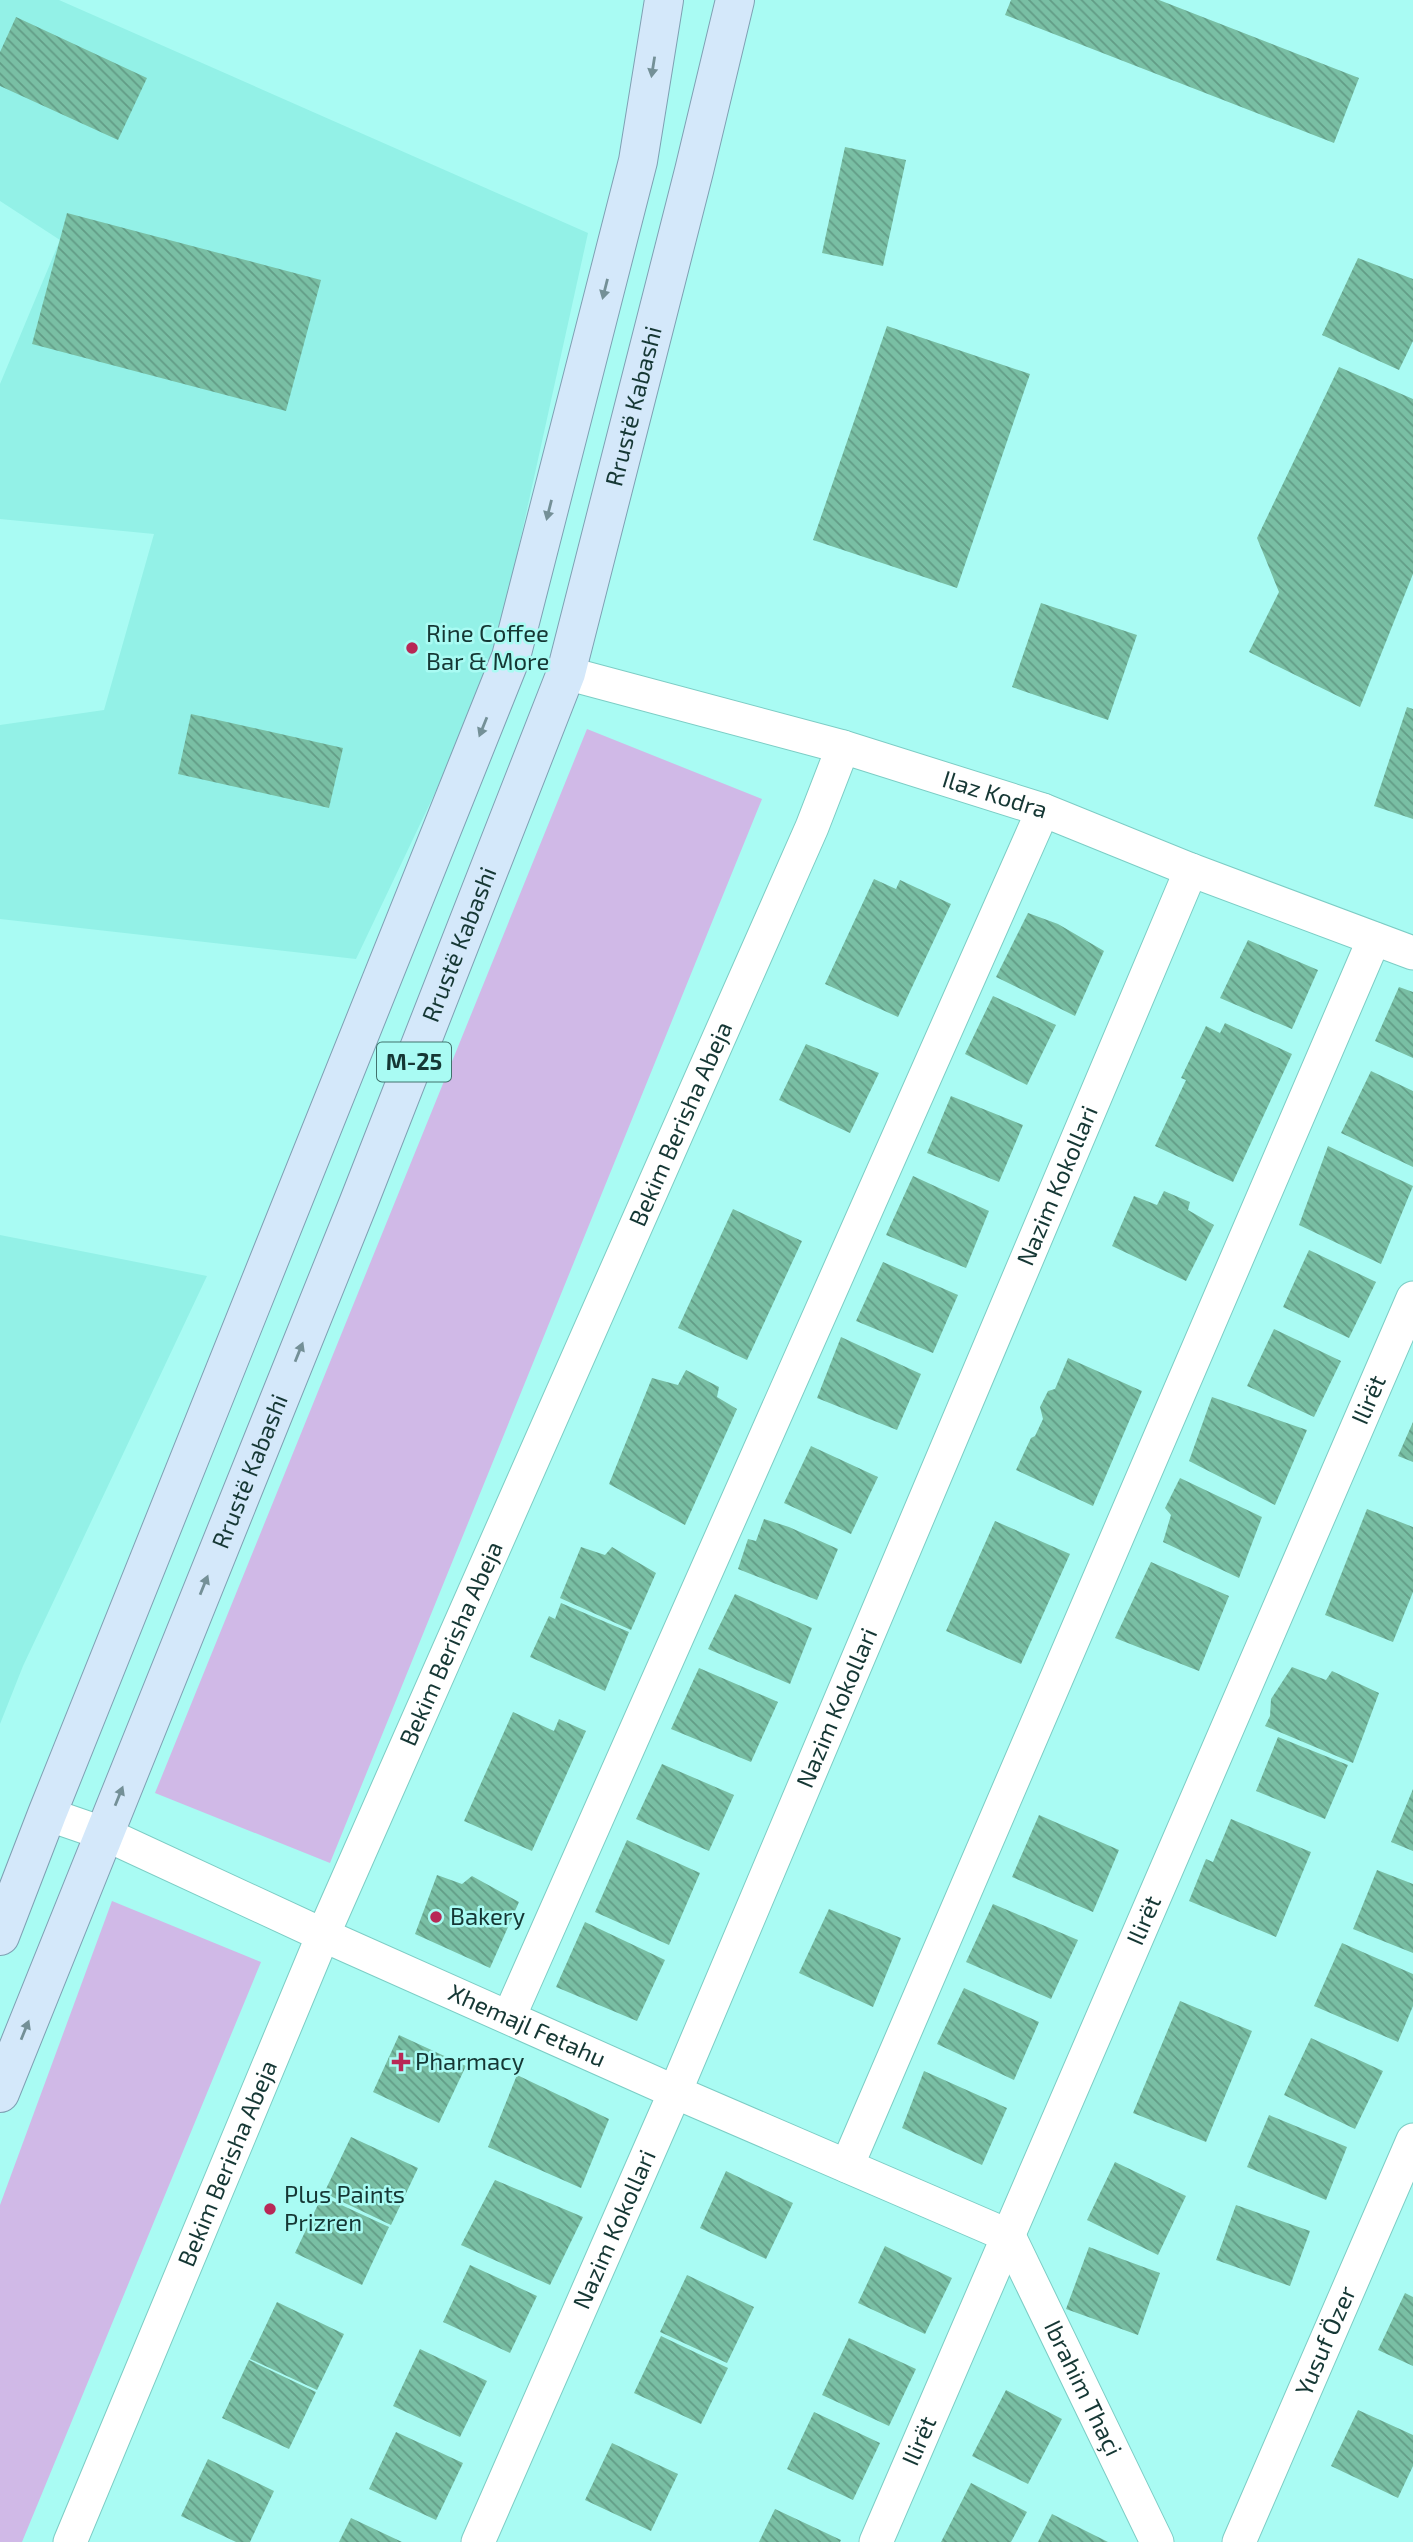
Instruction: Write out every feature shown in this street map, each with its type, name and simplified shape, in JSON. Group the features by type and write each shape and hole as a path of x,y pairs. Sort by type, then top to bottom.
{"main road":[{"name":"M-25","path":"0,1936 511,657 638,161 664,0"},
{"name":"Rrustë Kabashi","path":"0,2094 358,1204 566,673 691,185 734,0"}],"street":[{"name":"Ilaz Kodra","path":"566,673 843,747 1043,810 1191,870 1413,953"},
{"name":"Bekim Berisha Abeja","path":"70,2542 323,1935 812,827 843,747"},
{"path":"509,2017 1043,810"},
{"name":"Nazim Kokollari","path":"478,2542 676,2092 1191,870"},
{"path":"847,2166 1374,939"},
{"name":"Ilirët","path":"876,2542 1413,1298"},
{"name":"Xhemajl Fetahu","path":"47,1814 104,1834 676,2092 1009,2236"},
{"name":"Yusuf Özer","path":"1239,2542 1413,2140"},
{"name":"Ibrahim Thaçi","path":"1009,2236 1157,2542"}],"shaded area":[{"path":"0,0 59,0 588,233 490,677 356,959 0,919 0,725 104,710 154,534 0,519 0,384 60,240 0,201"},
{"path":"587,729 762,799 330,1863 155,1793"},
{"path":"0,1235 207,1276 23,1666 0,1724"},
{"path":"112,1901 261,1962 22,2542 0,2542 0,2205"}],"building":[{"path":"1011,0 1159,0 1359,78 1334,143 1005,15"},
{"path":"16,17 147,78 118,140 0,86 0,52"},
{"path":"845,147 906,160 883,266 822,253"},
{"path":"67,213 321,280 286,411 32,344"},
{"path":"1358,258 1413,279 1413,341 1399,370 1322,335"},
{"path":"887,326 1030,374 957,588 813,540"},
{"path":"1339,367 1413,399 1413,574 1360,707 1249,652 1279,592 1257,538"},
{"path":"1041,603 1137,635 1108,720 1012,687"},
{"path":"1407,707 1413,709 1413,819 1374,806"},
{"path":"191,714 343,748 329,808 178,774"},
{"path":"874,879 896,889 900,880 951,904 898,1017 825,984"},
{"path":"1028,913 1058,924 1104,951 1075,1016 996,977"},
{"path":"1248,940 1318,970 1292,1029 1220,998"},
{"path":"1399,987 1413,992 1413,1058 1375,1041"},
{"path":"993,996 1056,1025 1027,1085 965,1054"},
{"path":"1225,1023 1292,1054 1233,1182 1155,1146 1186,1080 1181,1078 1206,1026 1220,1033"},
{"path":"806,1044 879,1073 850,1133 779,1100"},
{"path":"1371,1071 1413,1091 1413,1167 1341,1133"},
{"path":"951,1096 1023,1125 999,1182 927,1153"},
{"path":"1328,1146 1413,1186 1381,1264 1299,1225"},
{"path":"913,1176 989,1211 966,1268 886,1235"},
{"path":"1164,1191 1190,1202 1188,1210 1214,1225 1186,1281 1112,1246 1134,1196 1157,1205"},
{"path":"733,1209 802,1241 747,1360 678,1328"},
{"path":"1309,1250 1376,1282 1349,1338 1283,1307"},
{"path":"883,1262 958,1295 933,1353 856,1321"},
{"path":"1274,1329 1341,1361 1314,1417 1247,1386"},
{"path":"841,1337 921,1374 897,1430 817,1398"},
{"path":"1068,1358 1142,1391 1093,1506 1016,1470 1043,1419 1040,1407 1048,1391 1055,1389"},
{"path":"686,1370 719,1387 717,1397 737,1409 685,1525 609,1484 652,1378 678,1385"},
{"path":"1212,1397 1307,1430 1275,1505 1189,1461"},
{"path":"1413,1422 1413,1462 1398,1456"},
{"path":"811,1446 878,1477 851,1534 784,1503"},
{"path":"1180,1478 1262,1517 1239,1578 1163,1542 1171,1515 1165,1508"},
{"path":"1367,1509 1413,1527 1413,1592 1393,1642 1325,1615"},
{"path":"764,1519 838,1549 817,1600 738,1569 748,1539 756,1541"},
{"path":"995,1521 1070,1554 1021,1664 946,1631"},
{"path":"581,1547 605,1555 612,1547 656,1573 631,1630 560,1598"},
{"path":"1151,1562 1229,1596 1199,1671 1115,1638"},
{"path":"735,1594 812,1628 790,1684 708,1649"},
{"path":"561,1603 629,1632 605,1691 530,1657 549,1616 555,1619"},
{"path":"1292,1667 1326,1680 1332,1671 1379,1693 1353,1763 1265,1726 1270,1716 1271,1699"},
{"path":"699,1668 778,1702 751,1762 671,1729"},
{"path":"513,1712 554,1731 559,1719 586,1731 532,1851 464,1821"},
{"path":"1278,1737 1348,1765 1325,1819 1256,1791"},
{"path":"662,1764 734,1795 709,1851 636,1819"},
{"path":"1413,1789 1413,1851 1391,1842"},
{"path":"1039,1815 1119,1850 1093,1912 1012,1877"},
{"path":"1231,1819 1311,1852 1276,1937 1189,1901 1206,1859 1213,1862"},
{"path":"627,1840 700,1873 669,1945 595,1912"},
{"path":"1377,1870 1413,1884 1413,1953 1353,1929"},
{"path":"437,1875 462,1884 472,1876 519,1902 490,1968 415,1934"},
{"path":"993,1904 1078,1940 1051,1999 966,1962"},
{"path":"829,1909 901,1938 873,2007 799,1973"},
{"path":"585,1922 665,1960 637,2021 556,1987"},
{"path":"1342,1943 1413,1974 1413,2006 1398,2042 1314,2006"},
{"path":"964,1988 1039,2022 1014,2080 937,2044"},
{"path":"1180,2001 1252,2031 1206,2142 1133,2113"},
{"path":"399,2035 466,2066 439,2123 373,2092"},
{"path":"1311,2038 1383,2071 1355,2129 1284,2095"},
{"path":"924,2071 1007,2108 982,2165 902,2128"},
{"path":"517,2075 609,2119 581,2188 488,2147"},
{"path":"1269,2115 1347,2147 1326,2200 1247,2167"},
{"path":"351,2137 418,2168 391,2225 324,2193"},
{"path":"1115,2162 1186,2196 1158,2255 1087,2220"},
{"path":"726,2171 793,2203 766,2259 700,2228"},
{"path":"495,2180 583,2217 550,2285 461,2245"},
{"path":"322,2196 389,2227 362,2285 295,2253"},
{"path":"1236,2205 1310,2231 1290,2286 1216,2260"},
{"path":"885,2246 952,2278 925,2334 858,2303"},
{"path":"1089,2247 1160,2273 1138,2335 1066,2309"},
{"path":"470,2265 537,2296 510,2353 443,2322"},
{"path":"687,2275 754,2307 727,2363 660,2332"},
{"path":"1405,2293 1413,2297 1413,2366 1378,2350"},
{"path":"277,2302 344,2334 317,2390 250,2359"},
{"path":"661,2336 728,2368 701,2424 634,2393"},
{"path":"849,2338 916,2369 889,2426 822,2395"},
{"path":"420,2349 487,2381 460,2437 393,2406"},
{"path":"249,2360 316,2392 289,2449 222,2418"},
{"path":"1006,2390 1062,2419 1028,2484 972,2456"},
{"path":"1358,2410 1413,2435 1413,2466 1398,2498 1331,2466"},
{"path":"814,2412 880,2443 853,2500 787,2469"},
{"path":"396,2432 463,2463 436,2520 369,2489"},
{"path":"612,2443 678,2474 651,2531 585,2500"},
{"path":"208,2459 274,2491 250,2542 236,2542 181,2516"},
{"path":"971,2483 1027,2512 1011,2542 941,2542"},
{"path":"775,2509 841,2540 759,2542"},
{"path":"1052,2514 1108,2542 1038,2542"},
{"path":"351,2518 402,2542 339,2542"}],"place":[{"name":"Rine Coffee Bar & More","path":"412,648"},
{"name":"Bakery","path":"436,1917"},
{"name":"Pharmacy","path":"401,2062"},
{"name":"Plus Paints Prizren","path":"270,2209"}]}
